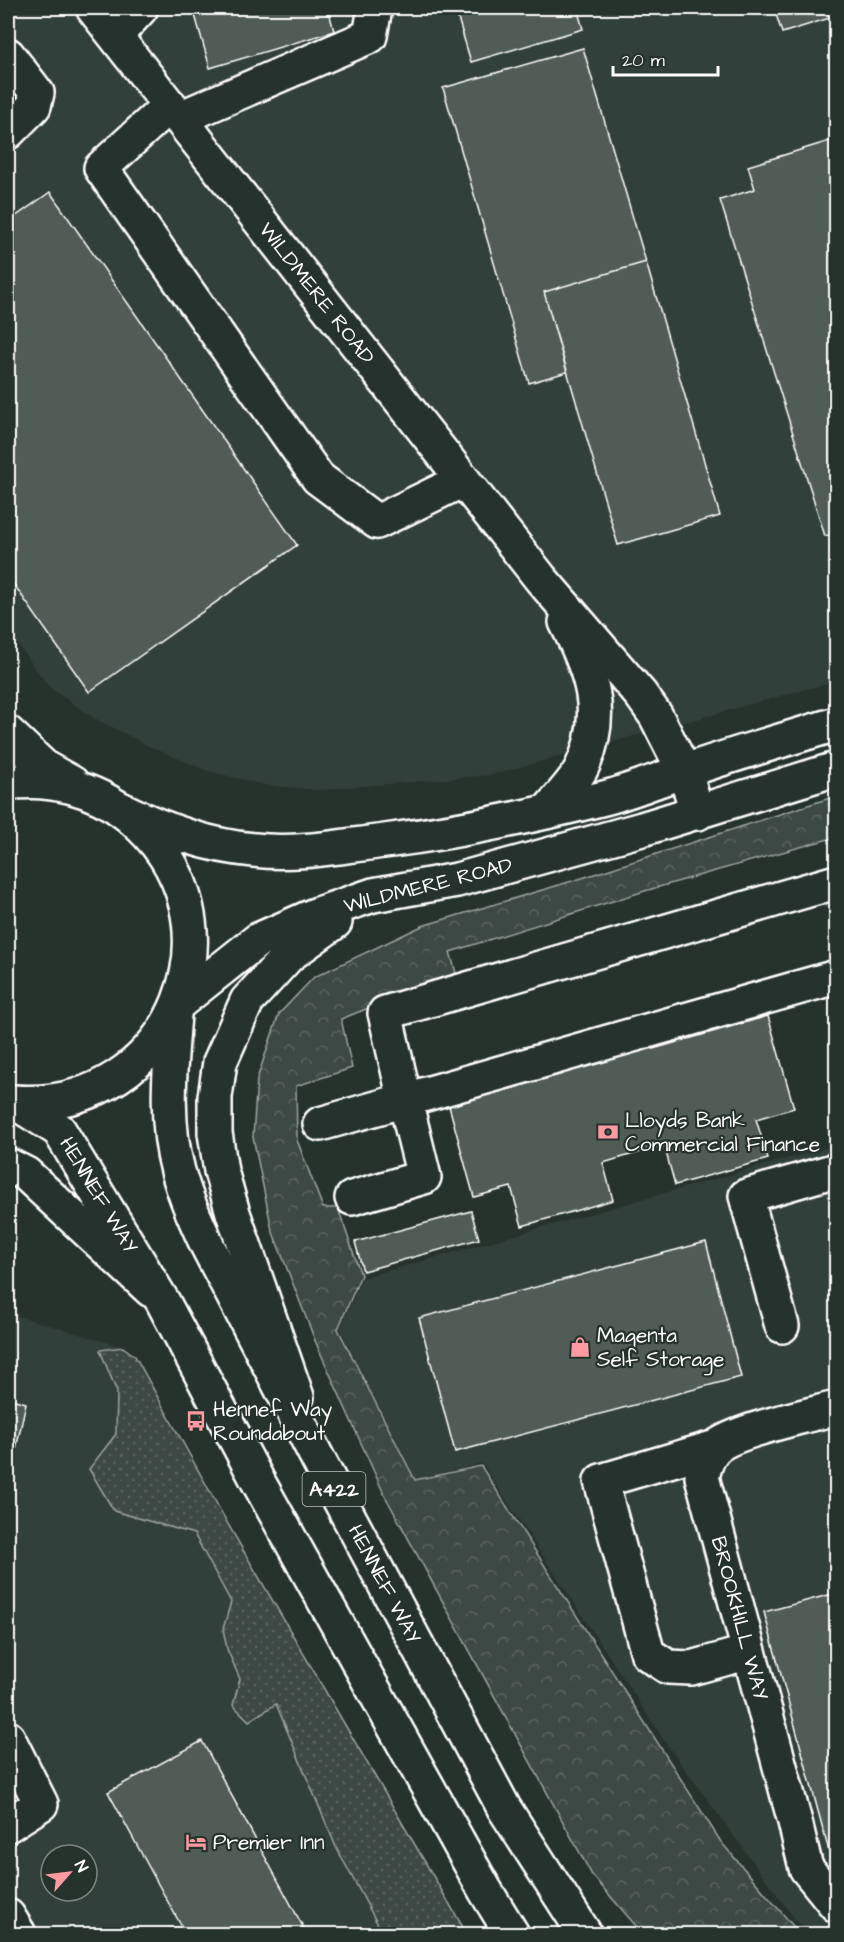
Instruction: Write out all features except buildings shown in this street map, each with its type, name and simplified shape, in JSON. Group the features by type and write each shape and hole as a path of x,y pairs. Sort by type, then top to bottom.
{"main road":[{"name":"WILDMERE ROAD","path":"93,8 541,579 641,695 656,716 684,771 698,813"},
{"path":"115,36 141,8"},
{"path":"375,8 370,36 175,112 101,168 318,478 377,522 463,480"},
{"path":"8,55 37,93 34,106 8,132"},
{"name":"WILDMERE ROAD","path":"541,579 578,646 594,694 594,734 581,769 548,811"},
{"name":"WILDMERE ROAD","path":"119,808 156,826 220,845 255,850 286,851 442,833 515,820 609,796 837,724"},
{"path":"8,734 45,768 119,808 144,828 163,852 178,879 185,899 191,940 188,972 177,1008 157,1042 135,1065 108,1083 79,1096 48,1102 12,1102"},
{"name":"WILDMERE ROAD","path":"177,1008 258,940 315,915 373,895 457,880 698,813 837,769"},
{"path":"8,783 22,781 54,783 84,790"},
{"path":"352,1198 424,1177 385,1013 837,882"},
{"path":"319,1461 233,1214 215,1132 215,1097 220,1062 247,1001 289,955 373,895"},
{"path":"320,1124 837,977"},
{"name":"HENNEF WAY","path":"177,1008 168,1096 178,1171 190,1208 319,1461 504,1808 585,1935"},
{"name":"HENNEF WAY","path":"12,1102 59,1130 163,1302 266,1495 512,1935"},
{"path":"8,1165 26,1174 163,1302"},
{"path":"782,1326 746,1196 837,1170"},
{"path":"749,1652 691,1668 668,1667 648,1654 601,1481 716,1447 738,1435 837,1408"},
{"name":"BROOKHILL WAY","path":"716,1447 706,1460 702,1477 806,1868 837,1905"},
{"path":"8,1738 41,1804 8,1825"},
{"path":"8,1916 19,1935"}],"shaded area":[{"path":"8,8 836,8 836,681 491,775 318,790 264,785 208,771 149,746 94,718 49,687 8,631"},
{"path":"836,1145 836,1934 806,1934 668,1746 482,1463 416,1480 340,1329 362,1278"},
{"path":"8,1313 123,1347 135,1356 229,1526 467,1934 8,1934"}],"green space":[{"path":"836,796 836,837 648,890 450,952 456,973 341,1019 352,1068 296,1086 297,1140 323,1208 338,1208 361,1275 338,1329 415,1480 481,1466 721,1842 800,1934 643,1934 592,1875 384,1494 316,1343 272,1230 253,1137 257,1079 279,1014 314,977 422,926 579,879"},
{"path":"123,1347 135,1356 229,1526 467,1934 383,1934 336,1847 276,1704 249,1721 233,1705 240,1679 227,1649 223,1629 231,1602 194,1534 114,1511 89,1469 116,1434 117,1392 100,1350"}],"place":[{"name":"Lloyds Bank Commercial Finance","path":"608,1132"},
{"name":"Magenta Self Storage","path":"580,1347"},
{"name":"Hennef Way Roundabout","path":"196,1421"},
{"name":"Premier Inn","path":"196,1842"}]}
